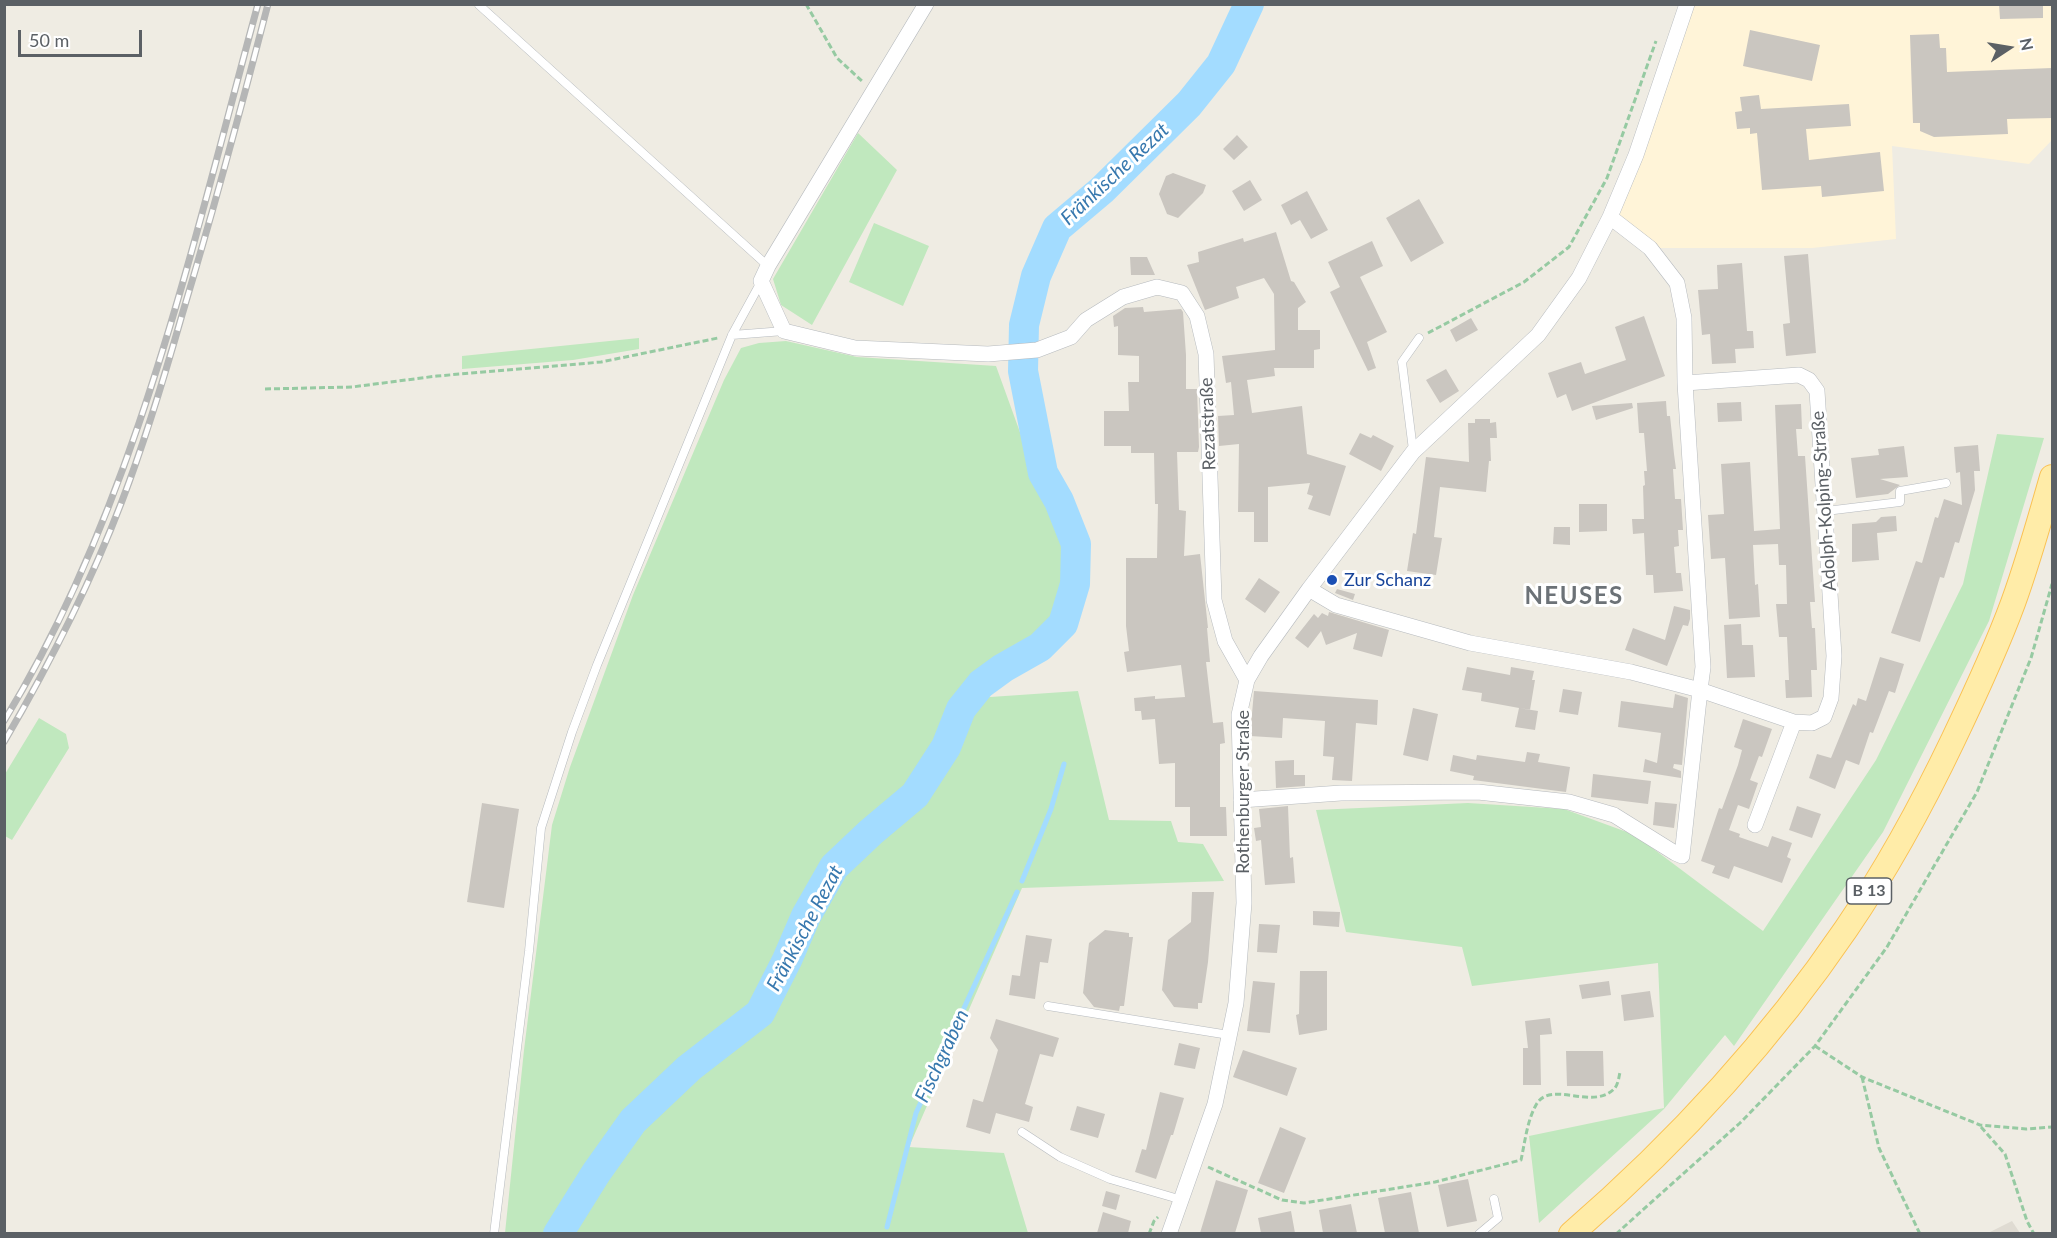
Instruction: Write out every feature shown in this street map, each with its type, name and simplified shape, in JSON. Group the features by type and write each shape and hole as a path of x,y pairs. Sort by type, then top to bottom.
{"main road":[{"name":"B 13","path":"1571,1233 1624,1187 1722,1087 1780,1018 1847,928 1892,854 1936,774 1976,692 2012,605 2052,477"}],"street":[{"path":"784,330 761,281 926,4"},
{"name":"Rothenburger Straße","path":"1169,1233 1215,1104 1236,1003 1244,903 1239,715 1247,680 1308,589 1413,452 1538,334 1579,278 1610,217 1636,155 1687,4"},
{"path":"1241,800 1341,793 1478,792 1569,802 1614,815 1682,856 1703,667 1685,383 1684,318 1677,283 1650,248 1610,217"},
{"name":"Rezatstraße","path":"784,330 855,348 988,354 1037,350 1071,338 1086,320 1123,297 1157,287 1182,293 1197,316 1206,354 1214,600 1224,641 1247,680"},
{"name":"Adolph-Kolping-Straße","path":"1685,383 1799,375 1809,380 1817,391 1834,656 1831,698 1824,717 1812,723 1794,722 1700,690"},
{"path":"1308,589 1336,605 1470,643 1631,672 1700,690"},
{"path":"1755,825 1794,722"}],"lane":[{"path":"479,5 768,266"},
{"path":"494,1233 529,951 541,828 572,732 594,674 732,335 761,281"},
{"path":"732,335 784,330"},
{"path":"1413,452 1402,362 1419,338"},
{"path":"1826,511 1900,502 1900,490 1946,483"},
{"path":"1048,1006 1229,1035"},
{"path":"1022,1132 1060,1157 1110,1179 1182,1200"},
{"path":"1479,1233 1498,1218 1494,1199"}],"path":[{"path":"806,4 837,58 873,92"},
{"path":"1419,338 1524,282 1569,247 1607,178 1659,33"},
{"path":"265,388 352,387 436,376 601,362 732,335"},
{"path":"1616,1233 1740,1124 1815,1046 1887,947 1977,792 2031,658 2052,584"},
{"path":"1815,1046 1862,1077 1980,1125 2026,1129 2052,1127"},
{"path":"1196,1161 1282,1200 1304,1203 1435,1182 1521,1160 1537,1103 1549,1095 1560,1093 1581,1098 1606,1094 1616,1088 1620,1072"},
{"path":"1862,1077 1879,1148 1920,1233"},
{"path":"1980,1125 2005,1154 2027,1221 2034,1233"}],"shaded area":[{"path":"1687,5 2052,5 2052,140 2029,164 1892,146 1896,239 1812,248 1650,248 1610,217"},
{"path":"2012,1221 2020,1233 1988,1233"}],"green space":[{"path":"858,133 897,170 812,325 781,305 773,279"},
{"path":"874,223 929,246 903,306 849,282"},
{"path":"639,338 639,349 573,360 462,369 462,356"},
{"path":"786,341 857,357 996,366 1038,482 1063,534 1065,586 1050,627 1030,646 986,666 961,699 1078,691 1109,820 1171,821 1178,842 1203,844 1224,881 1022,888 909,1147 1004,1153 1028,1233 505,1233 524,1050 552,825 570,767 633,595 724,380 741,348 759,343"},
{"path":"1997,434 2044,438 1989,621 1883,832 1734,1046 1725,1035 1664,1109 1539,1223 1529,1136 1664,1108 1658,963 1472,986 1462,947 1346,932 1316,810 1468,803 1564,809 1635,835 1763,931 1876,760 1963,584"},
{"path":"39,718 66,734 69,748 12,840 5,836 5,774"}],"building":[{"path":"1999,4 2043,4 2043,18 2000,19"},
{"path":"1750,30 1820,45 1812,81 1743,66"},
{"path":"1939,34 1940,48 1946,48 1947,72 2052,68 2052,118 2007,119 2008,134 1934,137 1920,131 1920,123 1913,123 1910,35"},
{"path":"1759,95 1761,109 1849,104 1851,126 1806,129 1809,160 1880,152 1884,191 1822,197 1821,186 1762,190 1757,133 1750,134 1750,128 1737,129 1735,112 1742,111 1740,97"},
{"path":"1237,135 1248,147 1234,160 1223,149"},
{"path":"1173,173 1206,185 1203,193 1178,218 1167,214 1159,194 1166,176"},
{"path":"1250,180 1262,200 1244,211 1232,191"},
{"path":"1307,191 1328,230 1311,239 1300,220 1291,225 1281,205"},
{"path":"1419,199 1444,243 1411,262 1386,218"},
{"path":"1276,232 1291,281 1294,282 1306,302 1298,308 1298,330 1320,330 1320,349 1314,350 1314,368 1274,368 1275,376 1247,380 1252,413 1302,406 1307,454 1346,466 1330,516 1308,509 1313,496 1307,494 1310,483 1268,487 1268,542 1254,542 1254,512 1238,512 1239,444 1219,446 1218,416 1234,415 1231,382 1226,383 1222,356 1275,350 1274,294 1264,278 1236,287 1239,298 1205,310 1187,265 1199,262 1198,252 1243,238 1244,242"},
{"path":"1372,241 1383,266 1360,277 1387,332 1367,342 1376,368 1368,371 1330,292 1340,287 1328,262"},
{"path":"1808,254 1816,353 1786,356 1783,324 1790,323 1784,256"},
{"path":"1130,257 1147,257 1155,275 1131,275"},
{"path":"1742,263 1747,331 1753,331 1754,348 1735,349 1736,363 1712,364 1710,334 1702,335 1698,290 1718,289 1717,265"},
{"path":"1143,307 1144,312 1181,309 1183,312 1186,389 1197,389 1198,452 1177,452 1179,510 1186,511 1184,556 1200,554 1210,662 1206,662 1213,723 1223,722 1225,743 1220,744 1220,807 1226,807 1227,836 1190,836 1190,807 1175,807 1175,763 1159,764 1155,719 1142,720 1141,711 1135,711 1134,698 1185,697 1181,665 1127,672 1124,652 1129,651 1126,626 1126,558 1157,558 1158,504 1155,504 1154,453 1131,453 1131,446 1104,446 1104,411 1129,411 1128,382 1139,382 1139,356 1118,355 1118,326 1114,327 1113,316 1125,308"},
{"path":"1644,316 1665,376 1572,411 1566,394 1557,398 1548,373 1581,362 1585,374 1626,360 1615,327"},
{"path":"1471,318 1478,330 1456,342 1450,330"},
{"path":"1446,369 1459,391 1440,403 1426,380"},
{"path":"1666,401 1676,469 1673,469 1675,499 1681,499 1683,530 1678,530 1679,546 1674,547 1676,573 1681,573 1683,591 1654,593 1653,575 1646,575 1644,533 1633,534 1632,519 1644,519 1643,486 1645,485 1644,471 1647,471 1644,433 1639,433 1637,403"},
{"path":"1741,402 1742,421 1718,422 1717,403"},
{"path":"1632,403 1633,408 1596,420 1592,406"},
{"path":"1801,404 1802,429 1796,429 1798,456 1805,456 1815,602 1810,602 1812,628 1815,628 1817,670 1811,670 1812,697 1786,698 1785,680 1789,680 1787,637 1779,637 1776,604 1787,604 1786,565 1779,565 1778,544 1753,545 1755,585 1758,584 1760,617 1729,619 1725,558 1711,559 1708,515 1724,514 1721,464 1750,462 1754,531 1780,529 1775,405"},
{"path":"1475,419 1490,419 1490,423 1496,422 1497,438 1490,438 1491,461 1489,461 1486,492 1440,487 1434,537 1442,538 1436,575 1407,571 1413,533 1416,534 1426,457 1469,462 1468,423 1475,423"},
{"path":"1360,433 1371,438 1373,435 1394,446 1381,471 1349,454"},
{"path":"1978,445 1980,471 1974,471 1975,490 1959,543 1955,542 1944,578 1940,577 1920,642 1891,633 1916,561 1922,563 1935,517 1938,518 1944,499 1962,505 1960,472 1956,473 1954,447"},
{"path":"1904,446 1908,477 1880,479 1900,485 1888,494 1856,498 1851,458 1879,455 1878,449"},
{"path":"1579,504 1607,504 1607,531 1579,532"},
{"path":"1896,516 1897,531 1877,533 1879,560 1852,562 1852,524 1876,522 1881,517"},
{"path":"1554,527 1570,527 1570,545 1553,544"},
{"path":"1259,578 1280,592 1265,613 1245,599"},
{"path":"1337,589 1355,594 1353,600 1335,593"},
{"path":"1674,606 1690,610 1690,619 1688,626 1683,625 1667,666 1625,650 1633,628 1665,640"},
{"path":"1329,612 1389,630 1382,657 1353,649 1357,633 1326,645 1321,631 1308,648 1295,638 1314,614 1318,618 1322,613 1328,616"},
{"path":"1741,624 1742,645 1753,645 1755,677 1727,678 1724,625"},
{"path":"1880,657 1904,664 1895,693 1889,691 1873,733 1870,732 1859,765 1846,760 1835,789 1809,778 1817,754 1831,758 1853,704 1856,706 1858,698 1866,701"},
{"path":"1467,667 1510,675 1511,667 1534,671 1532,680 1535,680 1530,710 1481,701 1482,693 1462,690"},
{"path":"1563,689 1582,692 1578,715 1559,712"},
{"path":"1254,691 1378,700 1377,725 1356,723 1352,781 1332,780 1334,757 1323,756 1325,721 1283,718 1282,738 1250,736"},
{"path":"1675,694 1688,698 1682,765 1674,764 1673,768 1681,771 1681,778 1643,772 1645,759 1657,763 1661,733 1618,727 1621,701 1673,708"},
{"path":"1413,708 1438,714 1428,761 1403,755"},
{"path":"1519,708 1538,711 1535,730 1515,727"},
{"path":"1743,719 1772,729 1762,757 1759,756 1750,780 1758,783 1749,809 1738,805 1729,830 1740,834 1739,837 1768,847 1772,836 1792,843 1787,857 1791,859 1782,883 1734,866 1729,879 1712,873 1715,866 1701,861 1719,808 1722,809 1738,765 1742,750 1734,747"},
{"path":"1527,752 1540,754 1538,762 1570,767 1566,792 1473,780 1474,776 1450,771 1453,755 1476,760 1477,755 1525,762"},
{"path":"1294,760 1294,775 1305,775 1305,786 1276,788 1275,761"},
{"path":"1593,774 1651,781 1648,804 1591,797"},
{"path":"1655,802 1677,804 1674,828 1653,825"},
{"path":"482,803 519,809 504,908 467,902"},
{"path":"1288,806 1290,858 1293,857 1295,883 1265,885 1261,840 1256,841 1254,828 1261,827 1259,809"},
{"path":"1797,806 1821,814 1812,838 1789,830"},
{"path":"1192,892 1214,892 1208,962 1202,1003 1198,1003 1198,1009 1174,1007 1162,990 1168,940 1191,922"},
{"path":"1313,911 1340,912 1339,927 1313,925"},
{"path":"1259,924 1280,925 1277,953 1257,952"},
{"path":"1105,930 1129,933 1129,937 1133,937 1124,1006 1120,1006 1119,1011 1094,1007 1083,993 1089,943"},
{"path":"1026,935 1052,939 1048,963 1040,962 1035,999 1009,995 1012,975 1020,976"},
{"path":"1300,971 1327,971 1327,1030 1299,1035 1296,1015 1299,1014"},
{"path":"1253,981 1275,983 1270,1033 1247,1031"},
{"path":"1609,981 1611,995 1582,999 1579,985"},
{"path":"1650,991 1654,1017 1624,1021 1621,995"},
{"path":"1550,1018 1552,1034 1540,1035 1541,1085 1523,1085 1523,1048 1528,1048 1525,1021"},
{"path":"996,1019 1059,1038 1053,1057 1040,1054 1025,1104 1033,1107 1029,1122 996,1113 990,1134 966,1127 973,1099 983,1102 998,1050 990,1038"},
{"path":"1179,1043 1200,1048 1195,1069 1174,1065"},
{"path":"1243,1050 1297,1068 1287,1096 1233,1077"},
{"path":"1566,1051 1603,1051 1604,1086 1567,1086"},
{"path":"1160,1092 1184,1098 1156,1179 1135,1172 1142,1149 1146,1150"},
{"path":"1077,1106 1105,1114 1098,1138 1070,1130"},
{"path":"1280,1127 1306,1138 1284,1193 1258,1183"},
{"path":"1468,1179 1477,1221 1447,1227 1438,1185"},
{"path":"1216,1180 1248,1190 1235,1233 1200,1233"},
{"path":"1106,1191 1120,1195 1116,1210 1102,1206"},
{"path":"1411,1192 1419,1233 1385,1233 1378,1198"},
{"path":"1351,1204 1357,1233 1323,1233 1319,1210"},
{"path":"1291,1211 1295,1233 1261,1233 1258,1218"},
{"path":"1103,1212 1131,1221 1128,1233 1097,1233"}],"waterway":[{"name":"Fränkische Rezat","path":"558,1234 596,1173 633,1121 689,1068 760,1013 806,916 834,867 915,795 946,747 961,709 981,684 1003,668 1040,647 1063,624 1075,584 1076,544 1059,501 1043,473 1023,371 1024,325 1036,276 1057,228 1102,190 1189,104 1221,64 1249,4"},
{"name":"Fischgraben","path":"1022,881 1051,809 1064,764"},
{"name":"Fischgraben","path":"887,1227 916,1113 1017,892"}],"railway":[{"path":"4,721 50,638 90,552 125,463 156,372 183,280 258,4"},
{"path":"4,742 53,654 82,594 110,532 130,478 161,386 205,238 268,4"}],"place":[{"name":"Zur Schanz","path":"1332,580"}],"district":[{"name":"NEUSES","path":"1574,596"}]}
